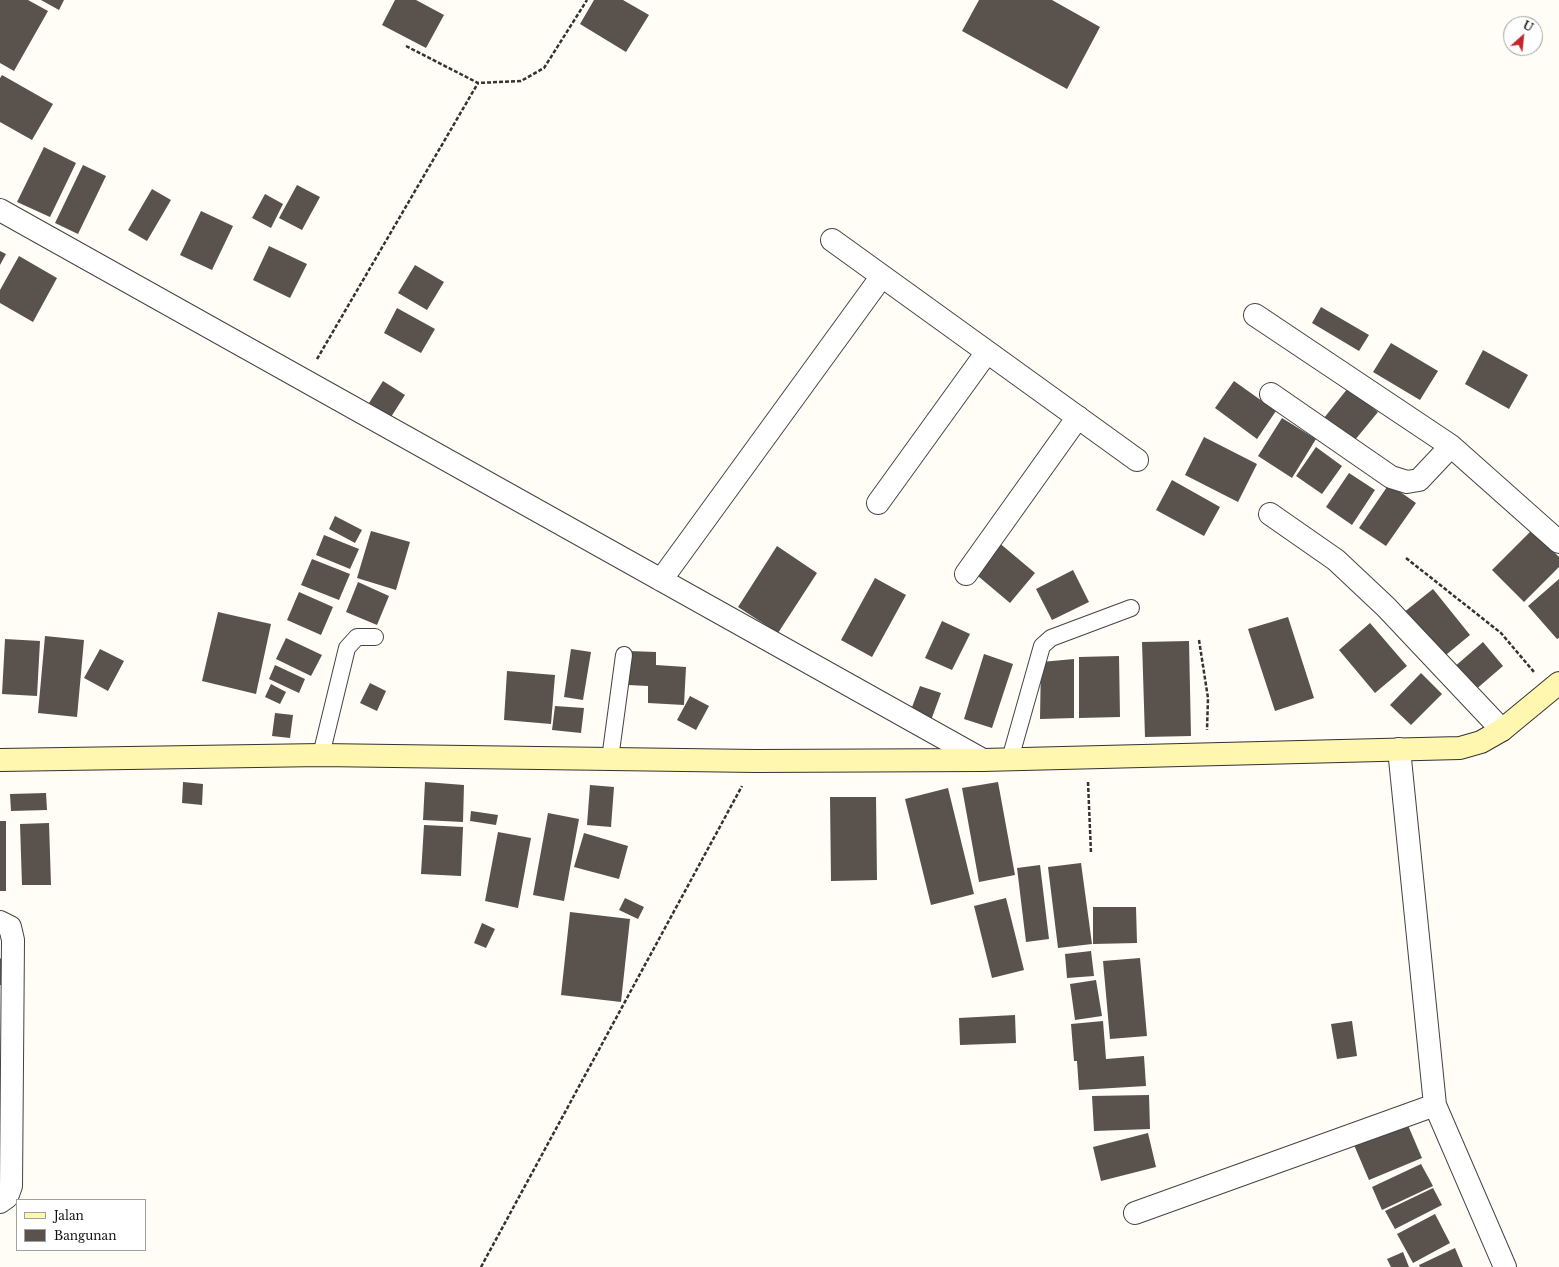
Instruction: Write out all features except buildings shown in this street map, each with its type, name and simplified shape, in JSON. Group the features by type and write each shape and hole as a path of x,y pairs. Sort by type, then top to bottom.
{"main road":[{"path":"0,760 321,755 756,761 983,760 1460,748 1481,742 1502,730 1555,687"}],"street":[{"path":"0,210 983,760"},
{"path":"832,240 1137,460"},
{"path":"661,580 882,276"},
{"path":"1255,315 1451,446 1559,542"},
{"path":"878,503 987,352"},
{"path":"1271,394 1391,477 1407,482 1419,480 1451,446"},
{"path":"966,574 1078,417"},
{"path":"1270,514 1336,560 1386,607 1502,730"},
{"path":"1399,749 1435,1105 1505,1267"},
{"path":"0,922 10,927 13,940 5,1063 11,1186 8,1197 0,1202"},
{"path":"1135,1214 1435,1105"}],"lane":[{"path":"1010,759 1042,646 1051,638 1131,608"},
{"path":"321,755 347,648 357,637 375,637"},
{"path":"610,759 624,655"}],"path":[{"path":"406,46 478,83 521,81 544,68 587,0"},
{"path":"305,380 478,83"},
{"path":"1406,558 1501,633 1555,687"},
{"path":"1198,640 1208,698 1207,754"},
{"path":"1086,757 1091,854"},
{"path":"481,1267 756,761"}]}
